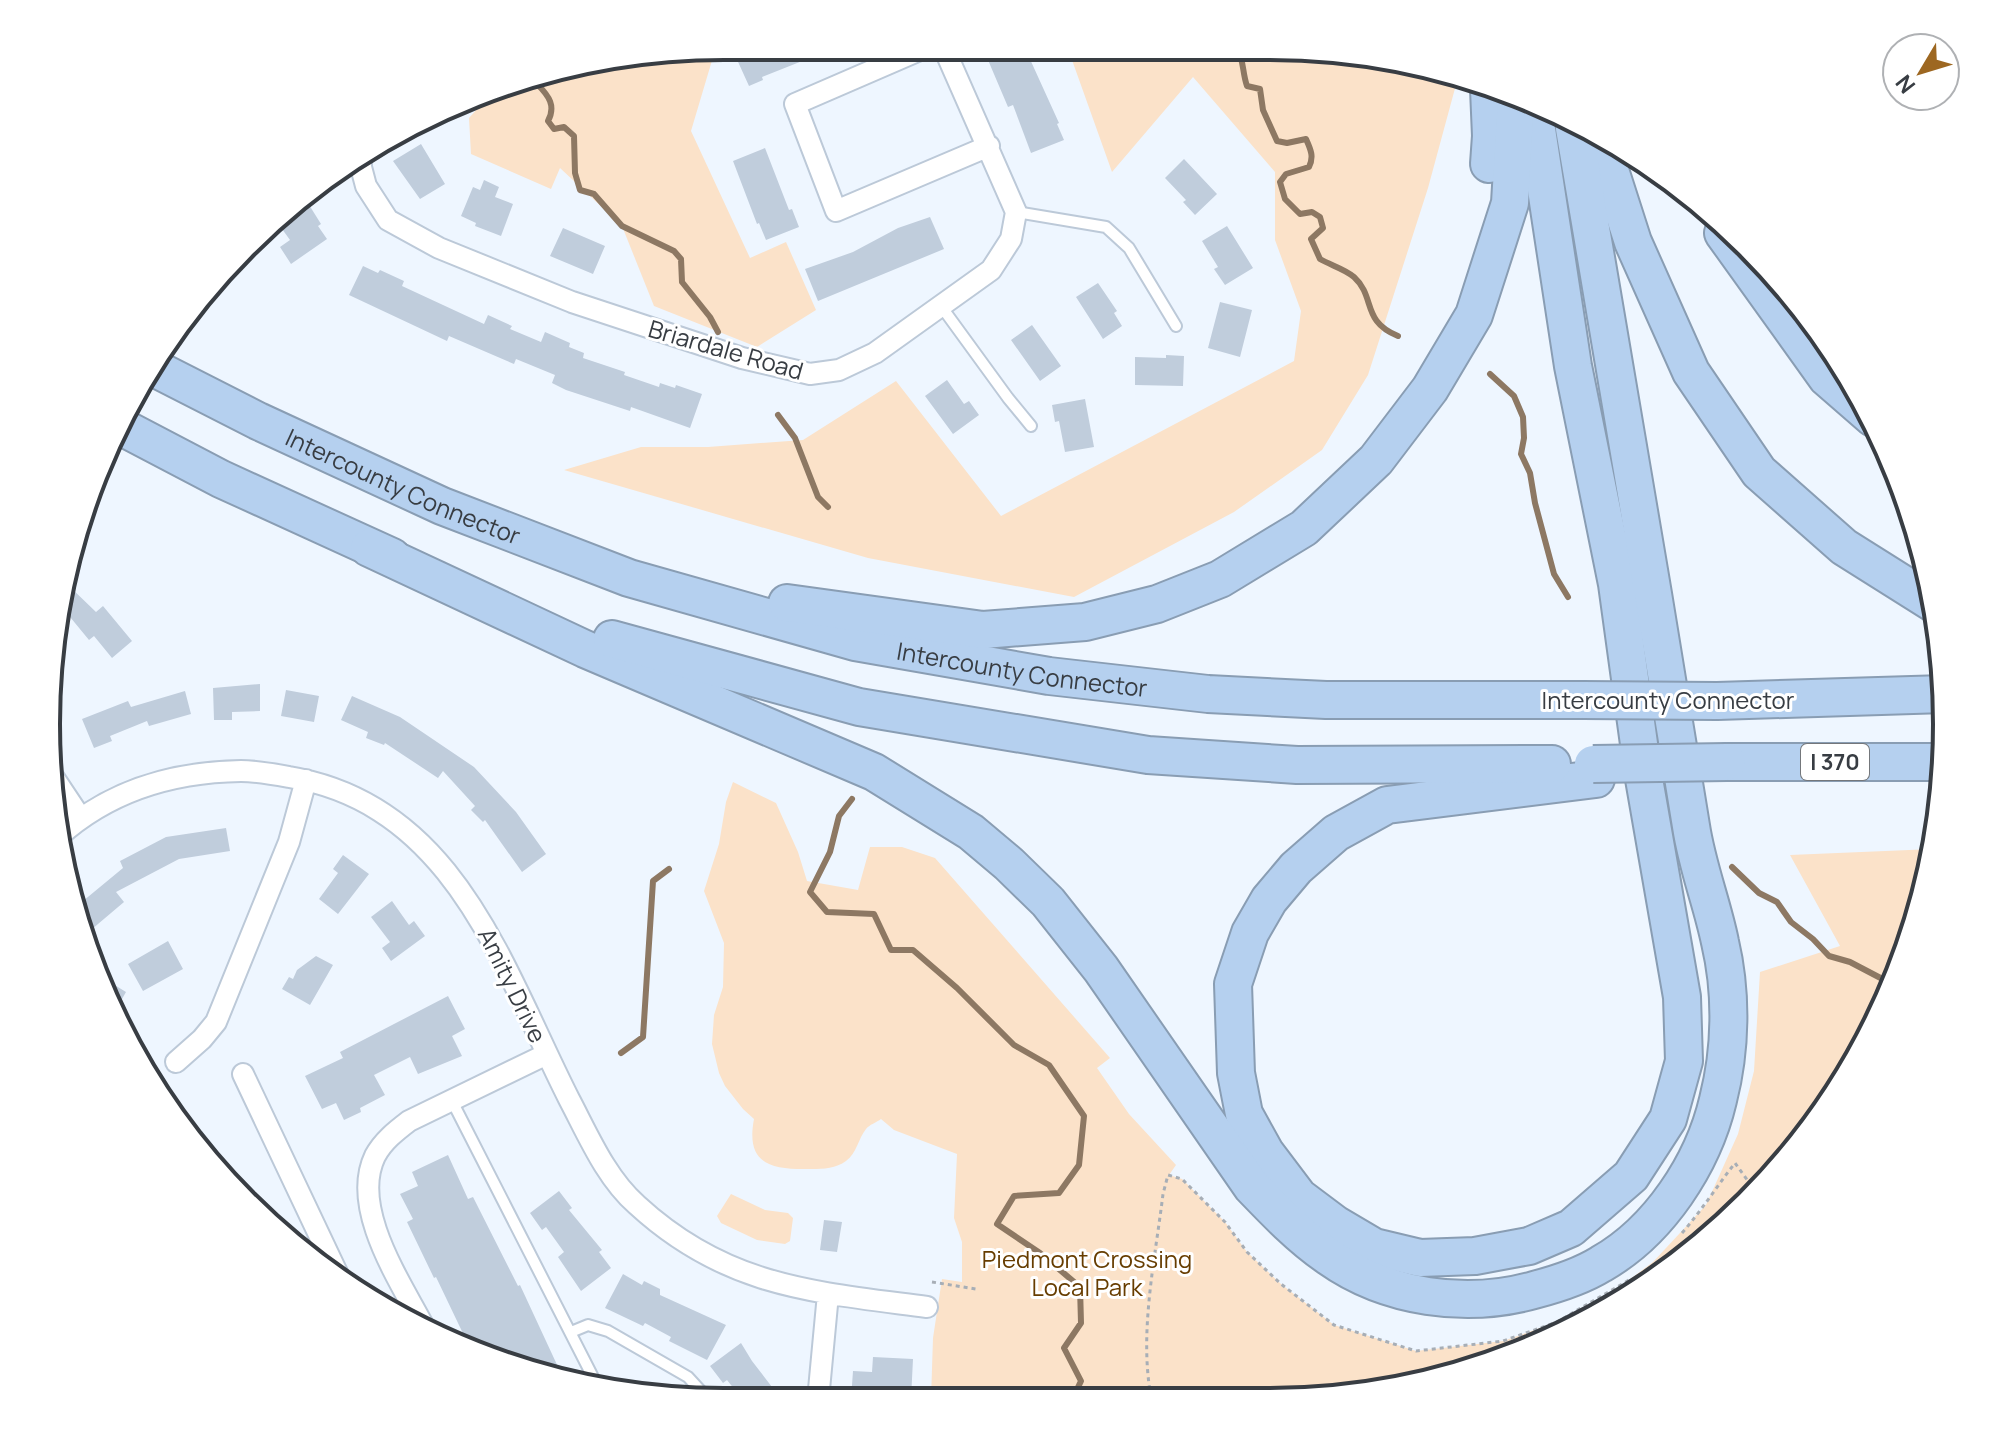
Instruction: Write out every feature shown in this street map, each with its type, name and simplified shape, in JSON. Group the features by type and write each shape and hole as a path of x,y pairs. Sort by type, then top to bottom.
{"highway":[{"path":"1430,389 1485,225 1491,136 1489,98"},
{"path":"629,578 879,618 983,630 1085,622 1157,604 1220,579 1304,528 1376,460 1430,389 1474,315 1510,203 1516,108"},
{"path":"1535,116 1573,366 1617,584 1643,773 1682,997 1684,1061 1668,1119 1631,1176 1571,1228 1529,1246 1475,1256 1420,1258 1374,1247 1335,1224 1299,1197 1265,1152 1244,1114 1236,1073 1233,984 1250,933 1269,900 1296,868 1336,833 1387,805 1595,772"},
{"path":"128,430 221,479 585,649 874,772 971,832 1048,902 1101,969 1252,1187 1281,1217 1332,1259 1403,1292 1439,1298 1483,1299 1522,1293 1564,1282 1601,1264 1631,1243 1683,1182 1701,1149 1718,1102 1727,1052 1729,1003 1721,942 1696,857 1575,135"},
{"path":"1604,151 1633,242 1691,372 1759,472 1844,547 1920,595"},
{"path":"1736,252 1827,378 1845,394"},
{"name":"Intercounty Connector","path":"162,372 258,421 428,500 629,578 855,642 1049,676 1208,694 1326,700 1717,701 1932,694"},
{"path":"369,548 601,636 859,707 1148,755 1297,765 1595,772"},
{"name":"I 370","path":"1595,772 1727,762 1932,762"}],"street":[{"path":"897,60 795,104 836,211 989,146"},
{"path":"949,60 1016,212"},
{"name":"Briardale Road","path":"363,167 366,186 388,220 426,241 572,302 742,358 810,374 839,370 875,353 991,270 1011,239 1016,212"},
{"name":"Amity Drive","path":"69,827 80,817 118,796 160,780 206,772 254,771 306,780 340,790 379,810 420,841 450,875 499,950 595,1150 633,1202 689,1246 748,1275 828,1294 927,1307"},
{"path":"176,1062 216,1022 289,842 306,780"},
{"path":"64,793 80,817"},
{"path":"417,1313 379,1237 367,1196 369,1171 377,1153 409,1121 547,1054"},
{"path":"243,1074 330,1258"},
{"path":"819,1388 828,1294"}],"lane":[{"path":"1016,212 1106,227 1129,248 1176,326"},
{"path":"941,306 1031,426"},
{"path":"451,1099 592,1374"},
{"path":"571,1332 588,1325 608,1331 688,1377 697,1387"}],"path":[{"path":"1149,1388 1147,1332 1163,1194"},
{"path":"932,1282 976,1289"}],"green space":[{"path":"712,60 691,131 750,258 786,242 816,310 757,347 654,306 622,226 560,168 551,189 471,154 469,118 478,108 511,95 594,73 681,61"},
{"path":"1072,60 1312,61 1399,73 1455,87 1428,188 1368,375 1322,450 1234,512 1074,597 868,558 564,470 641,447 708,447 803,440 896,381 1001,516 1294,361 1301,311 1275,240 1275,172 1193,77 1112,172"},
{"name":"Piedmont Crossing Local Park","path":"733,782 776,803 807,881 858,890 870,847 902,847 935,858 1110,1058 1097,1068 1129,1114 1176,1165 1169,1175 1182,1179 1225,1222 1247,1252 1281,1284 1334,1325 1416,1351 1503,1341 1557,1322 1617,1289 1653,1262 1706,1205 1738,1134 1754,1071 1760,972 1840,946 1790,855 1921,850 1898,937 1865,1018 1821,1093 1796,1128 1739,1194 1707,1223 1638,1276 1601,1299 1563,1320 1482,1353 1441,1365 1399,1375 1312,1387 931,1388 933,1338 942,1279 962,1282 962,1242 954,1218 957,1154 894,1130 881,1119 863,1133 850,1158 836,1166 804,1169 779,1167 762,1160 757,1153 753,1145 754,1119 725,1086 712,1044 714,1015 723,987 724,943 704,891 719,844 726,802"},
{"path":"731,1194 765,1210 788,1213 793,1218 790,1241 785,1244 757,1240 721,1223 717,1216"}],"building":[{"path":"737,60 805,60 762,77 763,80 749,86"},
{"path":"988,60 1030,60 1064,140 1031,153 1013,105 1008,107"},
{"path":"421,144 445,184 420,199 393,161"},
{"path":"765,148 789,210 792,209 799,227 766,240 733,161"},
{"path":"1184,159 1217,194 1195,215 1183,202 1186,200 1165,178"},
{"path":"484,180 499,187 495,197 513,204 501,236 475,226 476,223 461,216 473,187 480,190"},
{"path":"310,206 327,239 291,264 280,247 290,240 282,229"},
{"path":"930,217 944,249 818,301 805,269 853,252 898,228"},
{"path":"1227,226 1253,268 1225,285 1202,241"},
{"path":"563,228 605,246 593,274 550,256"},
{"path":"363,266 404,281 402,286 484,324 488,315 512,326 510,329 541,342 545,332 570,343 569,347 584,353 583,358 625,372 624,375 659,387 660,383 675,388 676,385 702,394 690,428 631,407 630,411 566,390 552,383 555,375 516,359 514,364 449,336 447,341 349,295"},
{"path":"1098,283 1117,311 1114,313 1122,326 1103,339 1076,297"},
{"path":"1220,302 1252,310 1240,357 1208,348"},
{"path":"1032,325 1061,366 1040,381 1011,340"},
{"path":"1166,355 1184,356 1183,386 1135,385 1135,357 1166,358"},
{"path":"947,380 964,404 969,401 979,415 953,434 925,396"},
{"path":"1085,399 1094,447 1065,452 1059,421 1055,422 1052,405"},
{"path":"74,591 96,612 103,606 132,641 112,658 94,636 89,640 69,616"},
{"path":"260,684 260,711 232,712 232,720 214,720 213,688"},
{"path":"286,690 319,696 314,722 281,716"},
{"path":"185,691 191,714 149,726 147,721 110,736 112,741 94,748 82,719 128,701 131,707"},
{"path":"352,696 400,717 474,767 516,812 546,854 522,872 485,820 483,822 471,810 475,806 443,771 438,778 385,743 366,738 368,732 341,720"},
{"path":"226,828 230,851 179,859 116,892 124,902 93,929 84,900 123,868 120,861 166,837"},
{"path":"343,855 369,874 338,914 319,899 338,873 333,869"},
{"path":"392,901 409,925 414,921 425,936 391,961 382,948 390,942 371,917"},
{"path":"168,941 183,969 143,991 128,964"},
{"path":"316,956 333,965 310,1005 282,989 289,977 293,979 297,970"},
{"path":"114,984 126,992 121,1001"},
{"path":"448,996 465,1029 452,1036 462,1056 418,1074 410,1057 374,1075 385,1095 344,1120 336,1103 322,1109 305,1076 343,1058 340,1052"},
{"path":"202,1131 217,1150 216,1151"},
{"path":"448,1155 468,1199 473,1197 520,1285 558,1366 511,1353 463,1334 407,1222 413,1219 400,1194 418,1186 412,1172"},
{"path":"559,1191 572,1208 569,1210 602,1250 599,1252 611,1268 581,1291 558,1257 564,1252 546,1227 542,1230 530,1213"},
{"path":"824,1220 842,1222 837,1252 820,1250"},
{"path":"623,1274 642,1285 644,1281 660,1289 660,1295 726,1325 707,1360 669,1341 671,1337 645,1323 643,1326 605,1308"},
{"path":"741,1343 773,1388 733,1388 727,1380 723,1383 710,1366"},
{"path":"873,1357 913,1359 912,1388 852,1388 853,1371 872,1372"}],"waterway":[{"path":"1241,60 1247,86 1260,89 1263,110 1277,141 1287,143 1306,139 1310,150 1309,167 1286,174 1280,182 1285,199 1300,214 1312,212 1320,217 1323,228 1311,239 1320,259 1354,277 1379,323 1398,336"},
{"path":"539,87 551,106 548,121 554,129 564,127 574,136 575,173 580,190 594,194 622,226 674,251 681,259 682,282 718,332"},
{"path":"1490,374 1514,396 1523,417 1521,454 1530,473 1554,574 1568,597"},
{"path":"778,415 795,438 818,497 828,507"},
{"path":"852,799 839,816 830,852 810,892 827,912 874,914 891,950 913,950 957,988 1014,1045 1049,1065 1084,1116 1079,1165 1059,1193 1014,1196 997,1224 1040,1253 1080,1287 1081,1323 1064,1348 1081,1381 1078,1388"},
{"path":"1732,867 1759,893 1777,902 1791,922 1829,956 1850,962 1882,979"},
{"path":"621,1053 643,1037 653,881 669,869"}]}
